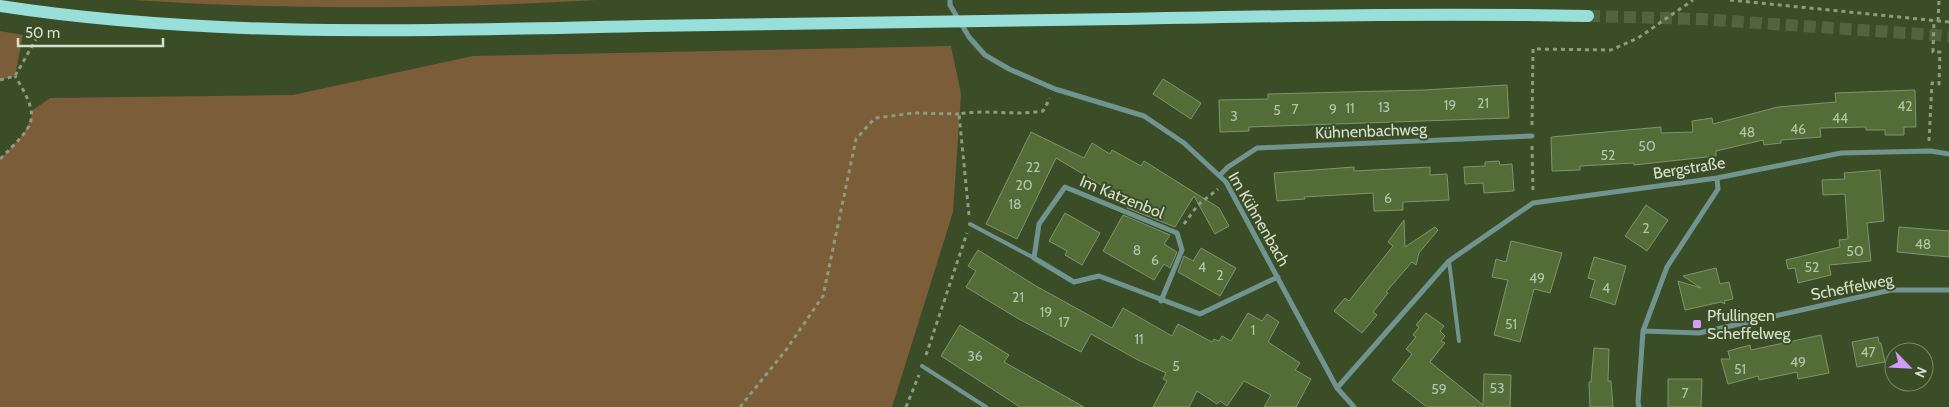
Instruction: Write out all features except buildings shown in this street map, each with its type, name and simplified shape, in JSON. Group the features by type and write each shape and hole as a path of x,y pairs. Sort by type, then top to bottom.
{"main road":[{"path":"0,6 107,20 262,28 553,28 1312,16 1588,16"}],"street":[{"name":"Im Kühnenbach","path":"950,0 950,5 969,37 985,54 1009,69 1055,89 1144,116 1184,143 1220,175 1226,182 1337,388 1354,407"},
{"name":"Kühnenbachweg","path":"1220,175 1228,167 1257,148 1532,136"},
{"name":"Bergstraße","path":"1337,388 1449,261 1533,203 1717,178 1841,153 1931,151 1949,154"},
{"path":"1640,407 1638,402 1643,330 1667,267 1718,189 1717,178"},
{"name":"Im Katzenbol","path":"1034,258 1039,224 1065,187 1177,233 1182,250 1161,300"},
{"path":"1034,258 1074,282 1099,276 1200,314 1278,278"},
{"name":"Scheffelweg","path":"1643,330 1699,333 1891,290 1949,290"}],"lane":[{"path":"970,224 1034,258"},
{"path":"1449,261 1459,341"},
{"path":"922,366 986,407"}],"path":[{"path":"1532,120 1533,49 1611,50 1638,38 1693,0"},
{"path":"1730,0 1949,22"},
{"path":"1929,142 1932,83 1939,84 1940,52 1933,52 1939,0"},
{"path":"0,80 15,76 45,23"},
{"path":"0,158 20,139 30,124 33,110 28,97 15,76"},
{"path":"740,407 786,350 823,296 856,139 875,118 914,113 959,114"},
{"path":"1532,154 1533,185"},
{"path":"1177,233 1198,205 1226,182"}],"shaded area":[{"path":"132,0 597,0 422,7 306,7"},
{"path":"0,31 23,35 15,76 0,80"},
{"path":"951,46 961,94 953,212 892,407 0,407 0,159 25,131 33,110 50,98 293,95 473,56"}],"tunnel":[{"path":"1588,16 1700,19 1949,36"}],"place":[{"name":"Pfullingen Scheffelweg","path":"1697,324"}]}
